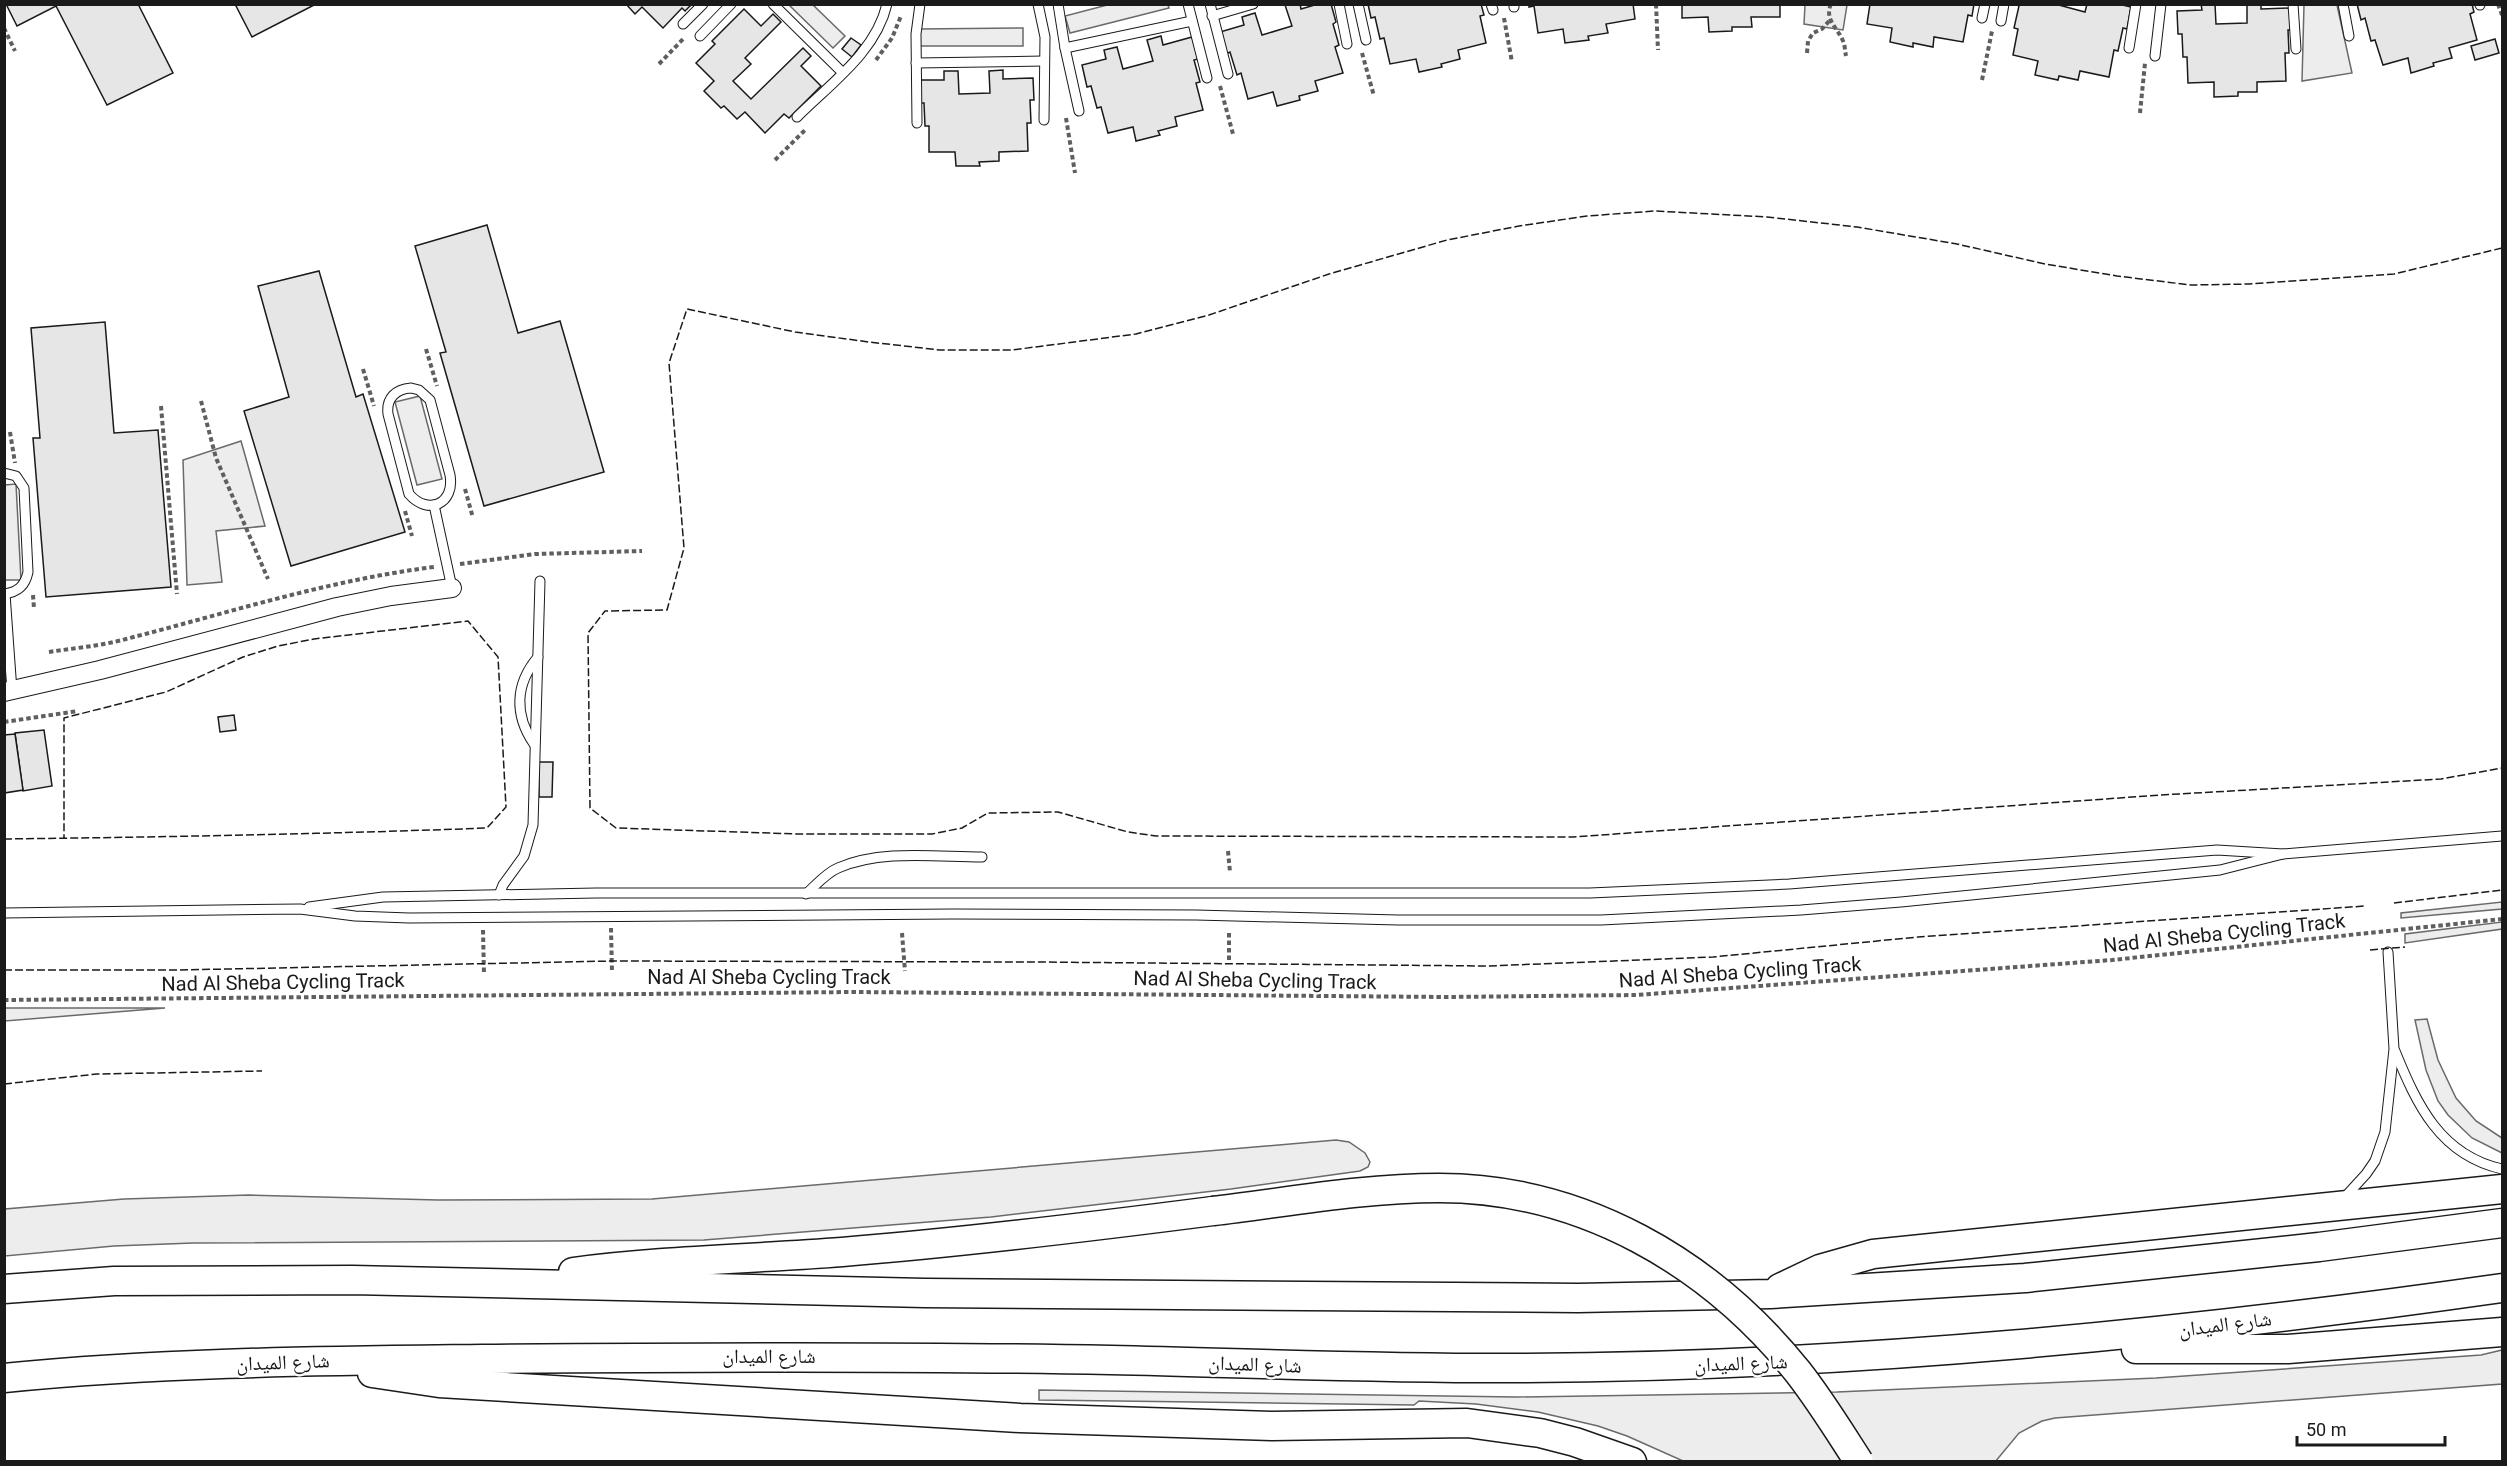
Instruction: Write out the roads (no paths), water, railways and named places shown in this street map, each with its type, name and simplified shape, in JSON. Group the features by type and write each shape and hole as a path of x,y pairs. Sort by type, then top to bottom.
{"main road":[{"path":"490,1285 605,1268 924,1245 1371,1192 1440,1188 1509,1194 1565,1208 1608,1223 1640,1238 1689,1268 1751,1319 1798,1372 1859,1461"},
{"path":"1770,1294 1820,1269 1873,1254 2502,1190"},
{"path":"4,1289 114,1281 352,1280 490,1285 925,1293 1478,1298 1770,1294 2037,1277 2307,1248 2502,1223"},
{"name":"شارع الميدان","path":"4,1378 135,1367 324,1360 833,1356 1521,1368 1767,1362 2038,1344 2207,1326 2502,1288"},
{"path":"2038,1344 2121,1349 2225,1350 2350,1345 2502,1332"},
{"path":"324,1360 363,1371 439,1383 877,1411 1250,1425 1467,1423 1540,1433 1632,1461"}],"street":[{"path":"8,691 100,670 338,607 391,596 452,588"}],"lane":[{"path":"683,24 703,4"},
{"path":"700,36 731,4"},
{"path":"773,4 842,72"},
{"path":"797,117 870,43 881,23 887,4"},
{"path":"916,123 916,34 920,4"},
{"path":"1038,4 1043,27 1044,120"},
{"path":"1058,4 1079,111"},
{"path":"1188,4 1207,78"},
{"path":"1210,4 1227,74"},
{"path":"1212,15 1253,4"},
{"path":"1339,4 1347,44"},
{"path":"1358,4 1366,40"},
{"path":"1982,18 1985,4"},
{"path":"1997,23 2004,4"},
{"path":"2129,48 2136,4"},
{"path":"2156,56 2161,4"},
{"path":"2293,4 2296,49"},
{"path":"2343,4 2349,36"},
{"path":"1065,48 1192,21"},
{"path":"916,63 1044,61"},
{"path":"405,389 419,390 430,400 450,475 452,485 449,494 434,506 424,506 415,502 406,485 388,408 392,396 405,389"},
{"path":"4,473 16,476 24,488 28,572 23,585 12,593 5,594 8,691"},
{"path":"434,506 452,588"},
{"path":"499,895 503,885 519,865 531,838 540,581"},
{"path":"534,744 520,716 520,694 526,674 538,657"},
{"path":"300,909 383,897 499,895 1590,893 1789,884 2217,850 2283,854 2502,836"},
{"path":"4,913 300,909 382,917 953,914 1398,920 1601,920 1757,913 1901,902 2220,870 2283,854"},
{"path":"806,894 837,868 860,861 892,857 982,858"},
{"path":"2331,1208 2344,1198 2366,1174 2381,1147 2387,1116 2394,1049 2388,952"},
{"path":"2394,1049 2415,1100 2437,1131 2466,1154 2502,1169"}]}
